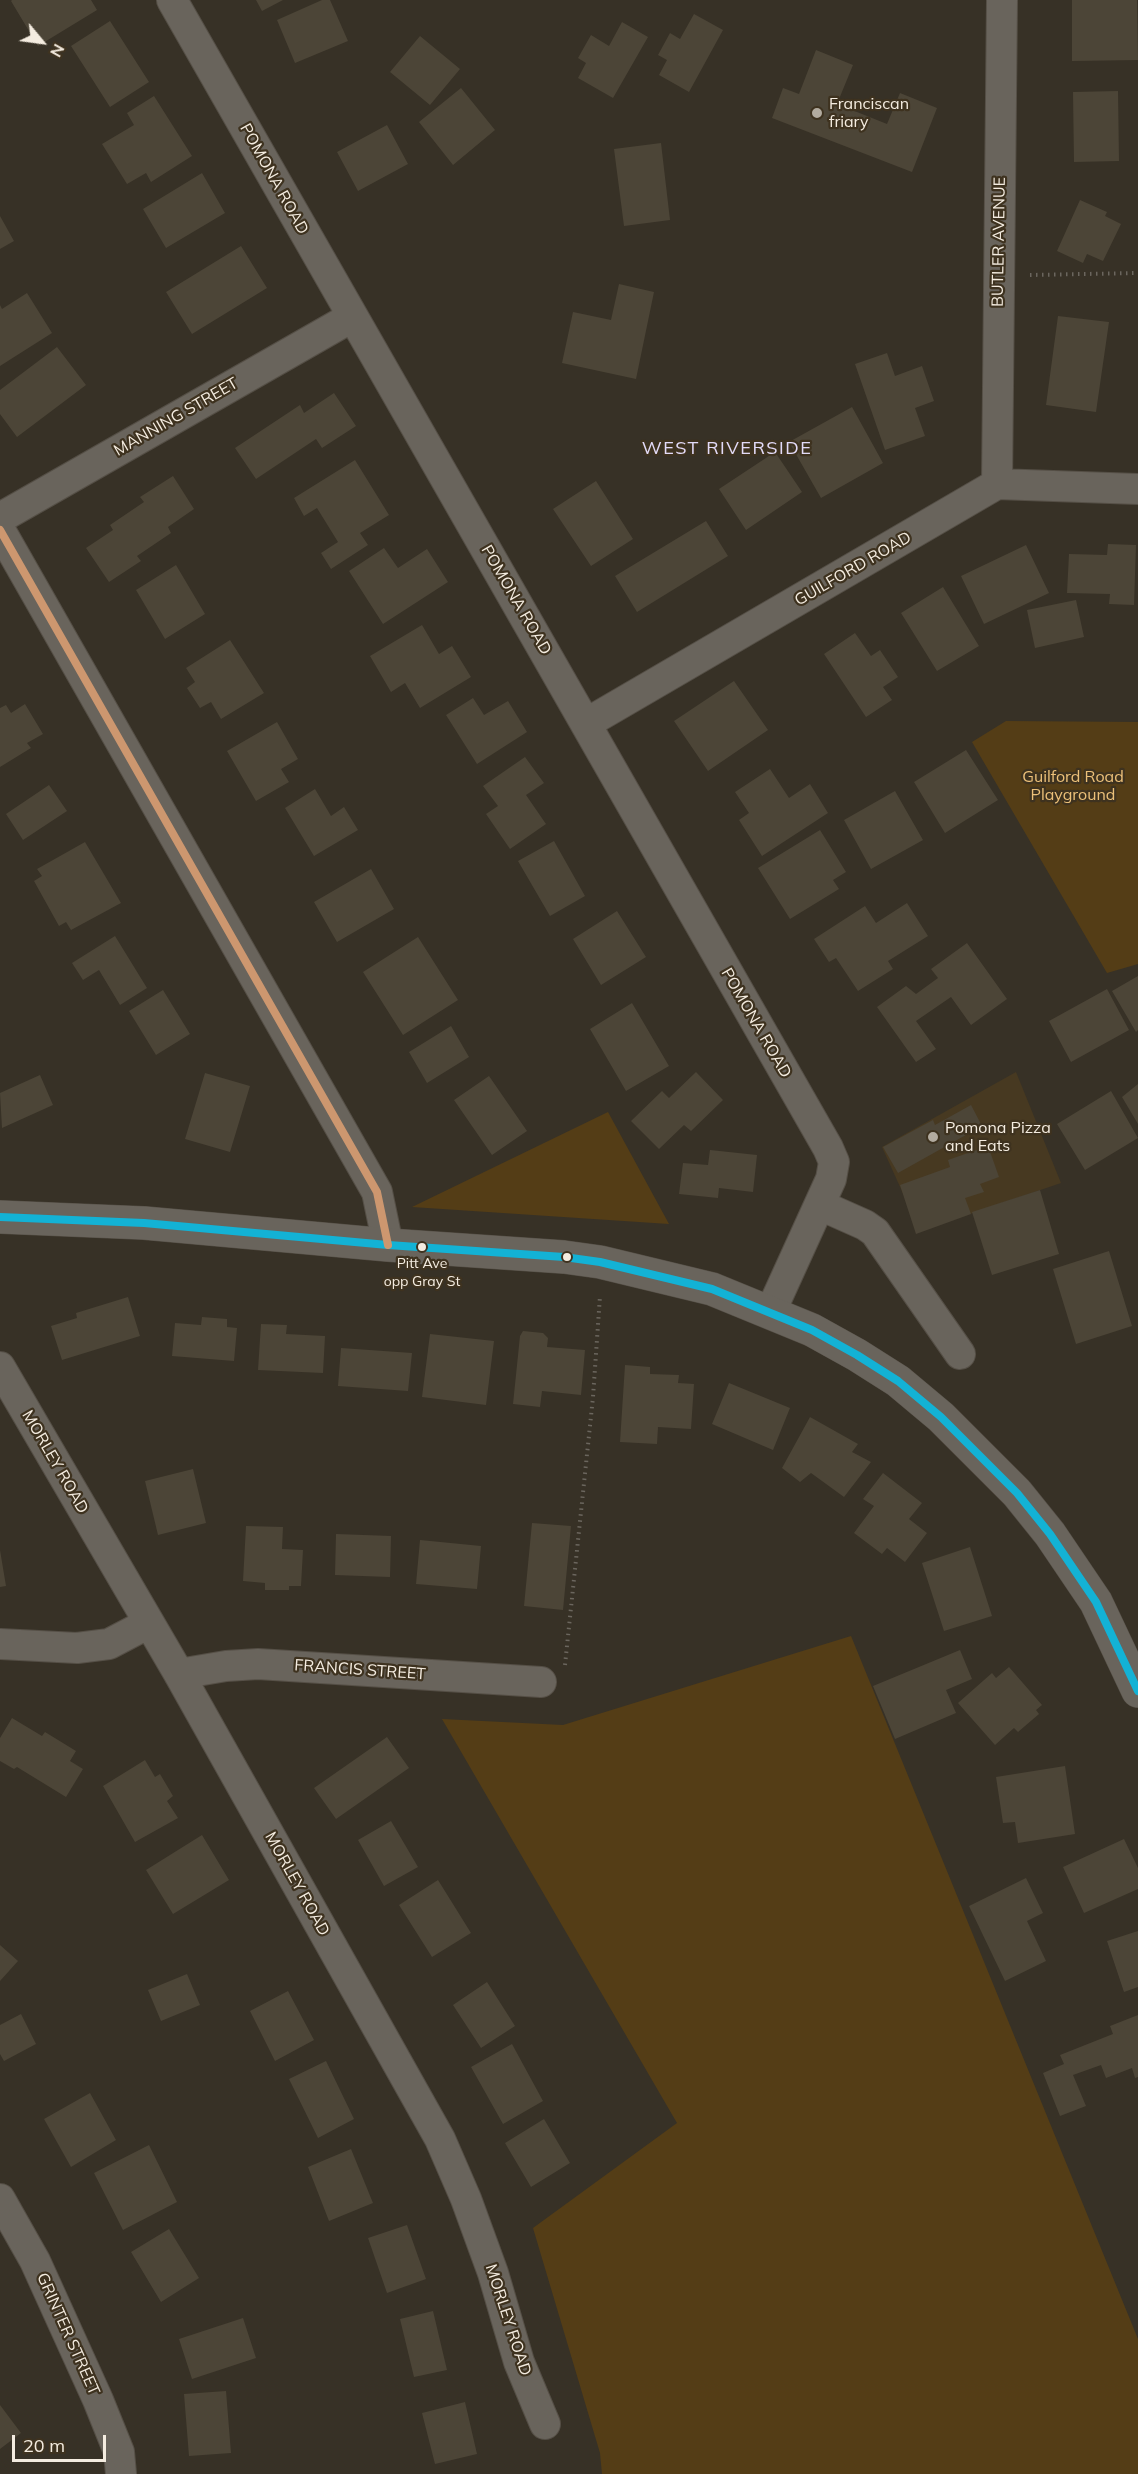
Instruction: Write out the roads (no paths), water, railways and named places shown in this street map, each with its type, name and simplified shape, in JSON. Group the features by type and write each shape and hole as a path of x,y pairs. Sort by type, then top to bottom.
{"street":[{"name":"POMONA ROAD","path":"172,0 828,1148 834,1162 831,1179 770,1313"},
{"name":"BUTLER AVENUE","path":"997,484 1002,0"},
{"name":"MANNING STREET","path":"0,518 352,317"},
{"path":"997,484 1138,489"},
{"name":"GUILFORD ROAD","path":"586,723 997,484"},
{"path":"0,530 377,1192 387,1245"},
{"path":"820,1205 865,1225 875,1232 960,1354"},
{"path":"0,1217 144,1223 387,1245 564,1257 600,1262 712,1289 812,1330 898,1381 941,1417 1017,1493 1050,1534 1096,1602 1138,1690"},
{"name":"MORLEY ROAD","path":"0,1367 179,1674 440,2139 466,2199 493,2273 519,2362 545,2424"},
{"path":"0,1644 77,1648 109,1644 149,1623"},
{"name":"FRANCIS STREET","path":"179,1674 226,1666 258,1664 541,1682"},
{"name":"GRINTER STREET","path":"0,2199 35,2261 98,2400 119,2452 121,2474"}],"place":[{"name":"Franciscan friary","path":"817,113"},
{"name":"Pomona Pizza and Eats","path":"933,1137"},
{"name":"Pitt Ave opp Gray St","path":"422,1247"}],"district":[{"name":"WEST RIVERSIDE","path":"727,449"}],"park label":[{"name":"Guilford Road Playground","path":"1073,786"}]}
